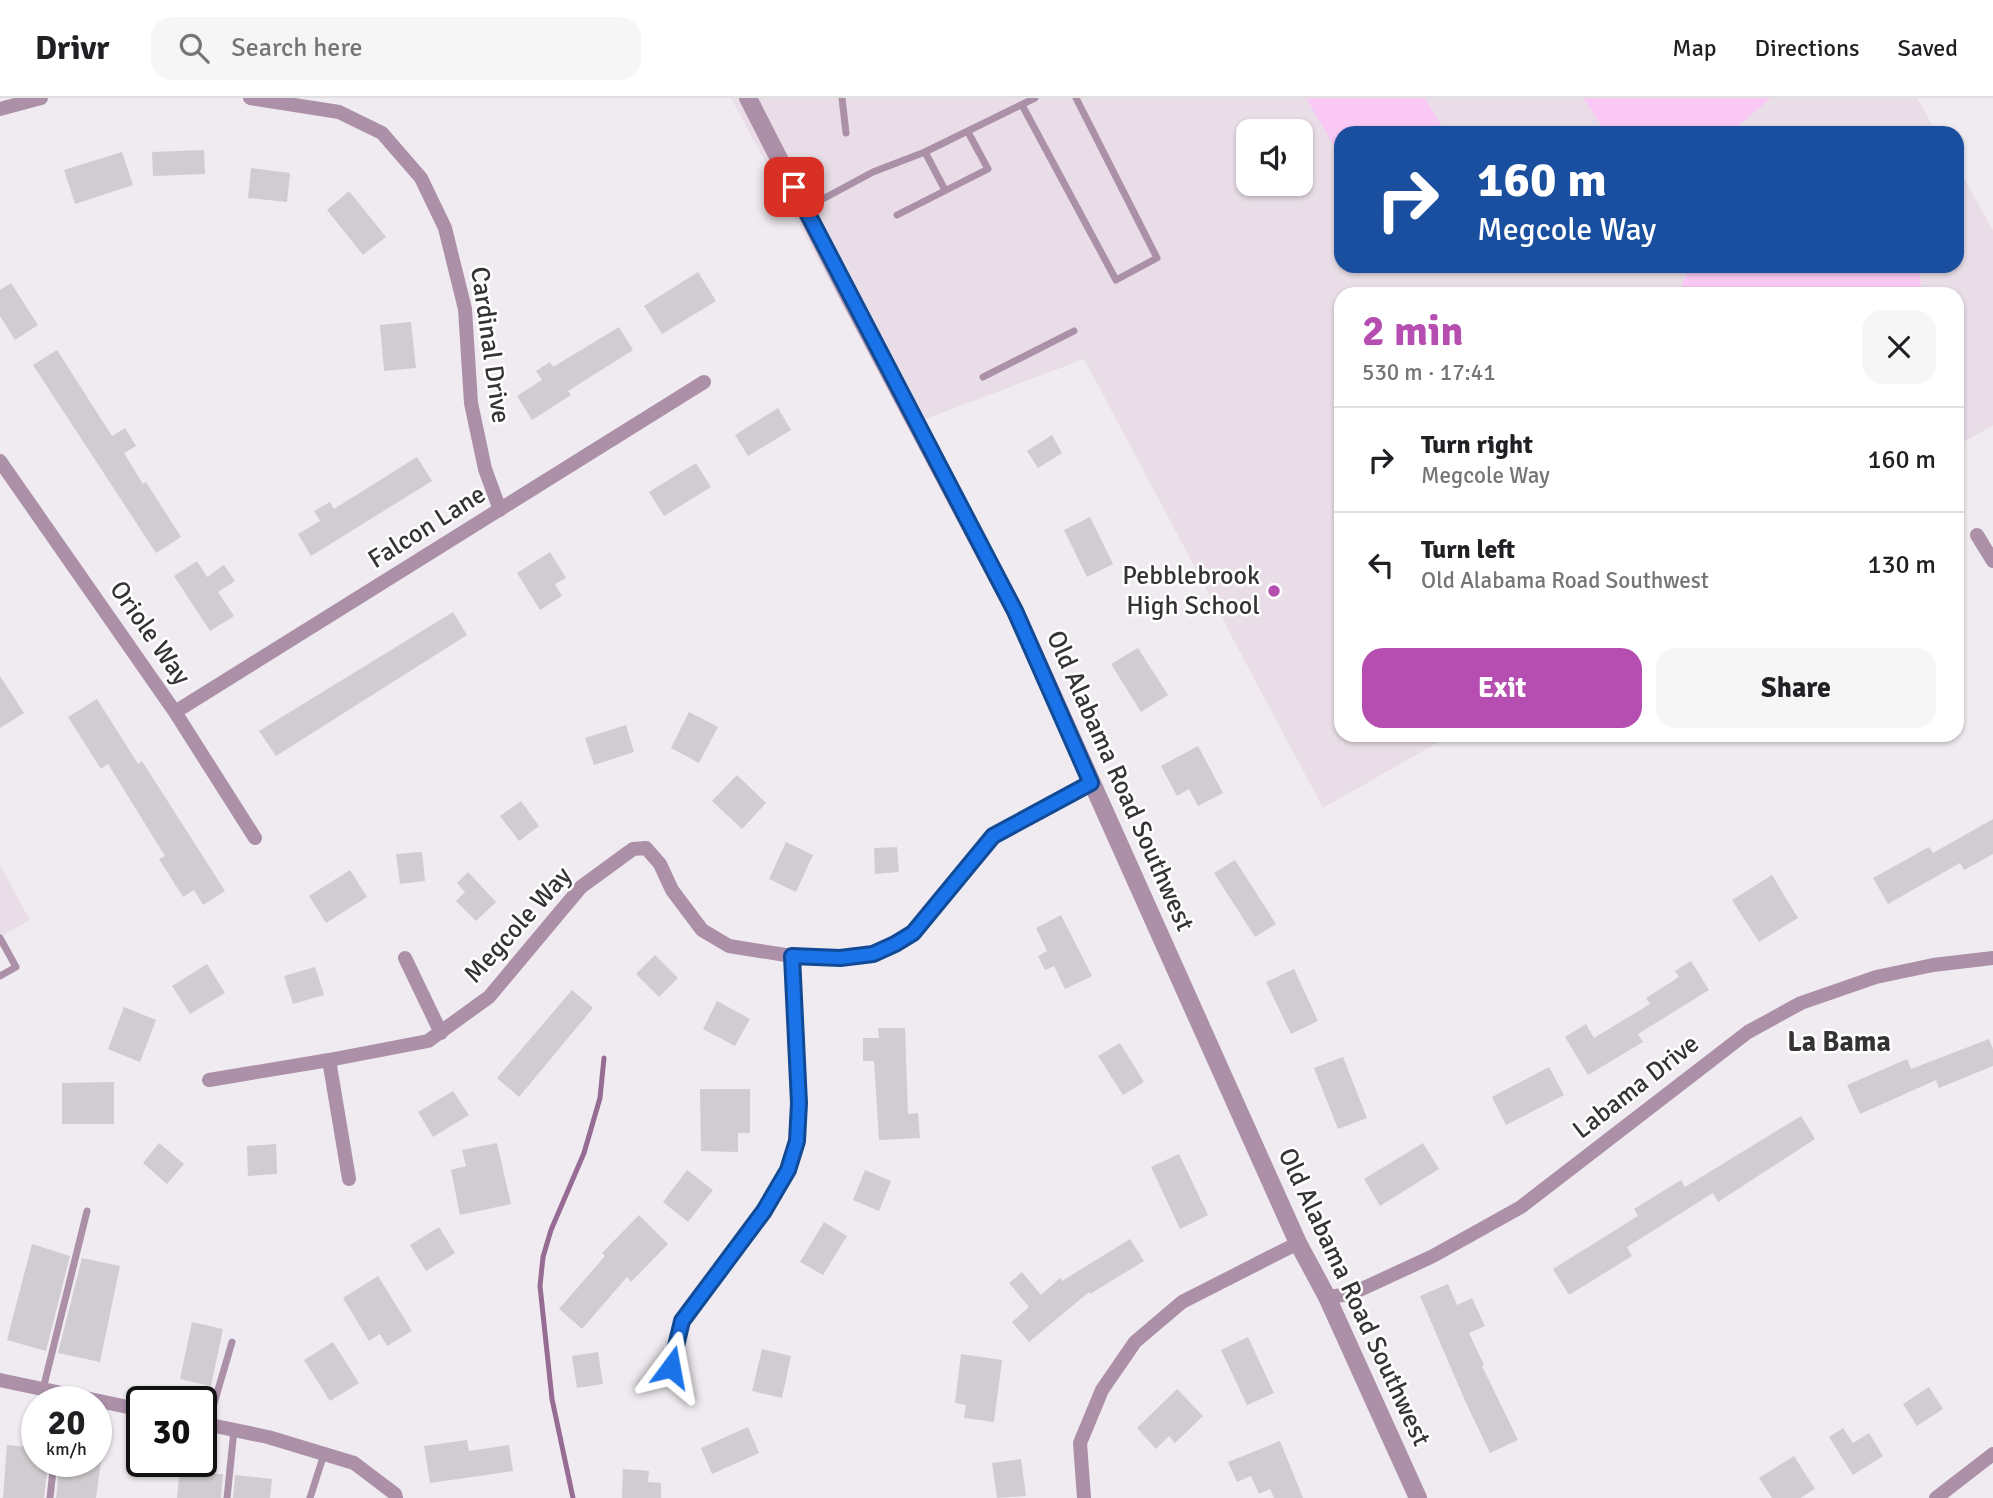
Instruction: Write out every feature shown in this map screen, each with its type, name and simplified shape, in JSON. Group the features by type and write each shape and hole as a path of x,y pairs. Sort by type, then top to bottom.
{"street":[{"path":"0,109 41,98"},
{"name":"Cardinal Drive","path":"250,98 339,112 382,133 421,178 445,228 465,309 471,403 485,469 500,510"},
{"name":"Old Alabama Road Southwest","path":"748,98 1015,611 1298,1243 1327,1297 1418,1498"},
{"name":"Falcon Lane","path":"175,712 704,382"},
{"name":"Oriole Way","path":"0,461 175,712 255,838"},
{"path":"1977,535 1993,561"},
{"name":"Megcole Way","path":"209,1080 428,1041 489,997 581,887 632,849 646,849 660,864 672,890 702,930 729,946 792,956 840,958 873,954 913,933 993,836 1091,783"},
{"path":"671,1367 682,1321 764,1211 788,1170 797,1141 799,1103 792,956"},
{"path":"405,958 441,1033"},
{"name":"Labama Drive","path":"1327,1297 1351,1294 1433,1256 1521,1207 1748,1032 1801,1003 1876,978 1933,965 1993,958"},
{"path":"329,1060 349,1179"},
{"path":"1084,1498 1080,1443 1102,1390 1135,1342 1182,1302 1298,1243"},
{"path":"0,1380 29,1386"},
{"path":"217,1426 268,1437 354,1463 395,1494 396,1498"},
{"path":"1936,1498 1993,1454"}],"lane":[{"path":"842,98 846,133"},
{"path":"805,209 873,172 925,152 1035,98"},
{"path":"1022,104 1116,280 1157,258 1076,98"},
{"path":"897,215 988,169 968,132"},
{"path":"925,152 945,190"},
{"path":"983,377 1074,331"},
{"path":"0,938 16,967 0,976"},
{"path":"44,1386 87,1211"},
{"path":"217,1386 232,1342"},
{"path":"227,1498 234,1429"},
{"path":"310,1498 324,1454"},
{"path":"50,1498 52,1477"}],"shaded area":[{"name":"Pebblebrook High School","path":"731,98 1917,98 1933,126 1334,126 1334,273 1964,273 1964,178 1993,230 1993,425 1964,442 1964,287 1334,287 1334,742 1439,742 1323,808 1084,359 907,426"},
{"path":"1306,98 1425,98 1442,126 1334,126 1334,146"},
{"path":"1583,98 1771,98 1738,126 1601,126"},
{"path":"1686,273 1920,273 1921,287 1682,287"},
{"path":"0,865 30,920 0,937"}],"building":[{"path":"204,150 205,174 153,176 152,152"},
{"path":"122,152 133,185 75,204 64,170"},
{"path":"251,168 290,173 287,202 248,198"},
{"path":"349,191 386,237 363,255 327,210"},
{"path":"698,272 716,301 662,334 644,306"},
{"path":"11,283 38,325 15,340 0,316 0,290"},
{"path":"411,322 416,368 384,371 380,325"},
{"path":"619,327 633,350 568,391 571,395 532,420 517,396 542,380 536,371 550,362 553,367"},
{"path":"57,350 112,436 125,428 136,446 124,453 181,537 156,553 33,365"},
{"path":"778,408 791,430 748,456 735,435"},
{"path":"1052,435 1062,453 1038,468 1027,451"},
{"path":"417,457 432,481 311,556 298,534 320,521 314,511 330,502 334,509"},
{"path":"696,463 711,487 664,516 649,492"},
{"path":"1090,517 1113,564 1087,577 1064,530"},
{"path":"550,552 566,578 555,584 562,596 540,610 517,573"},
{"path":"197,561 207,577 224,565 235,581 218,592 234,616 210,631 174,576"},
{"path":"453,612 467,635 276,756 259,731"},
{"path":"1138,648 1168,695 1141,712 1111,664"},
{"path":"0,676 24,713 0,728"},
{"path":"97,699 138,764 142,761 225,891 203,905 194,890 183,897 159,859 165,856 108,764 101,769 68,717"},
{"path":"689,712 718,727 699,763 671,748"},
{"path":"626,725 634,752 594,765 585,738"},
{"path":"1198,746 1223,793 1198,806 1189,789 1177,796 1161,766"},
{"path":"737,775 766,803 742,829 712,801"},
{"path":"521,801 539,826 519,841 500,816"},
{"path":"1993,819 1993,854 1964,870 1960,863 1888,904 1873,878 1929,847 1933,853"},
{"path":"786,842 813,855 796,892 769,879"},
{"path":"897,847 899,872 875,874 874,848"},
{"path":"422,852 425,881 400,884 396,854"},
{"path":"1235,860 1276,924 1255,937 1214,873"},
{"path":"350,870 367,897 326,923 309,896"},
{"path":"468,872 496,902 476,921 456,901 465,892 457,883"},
{"path":"1772,875 1798,918 1759,942 1732,900"},
{"path":"1061,915 1092,976 1065,989 1054,966 1045,970 1038,956 1047,951 1036,928"},
{"path":"655,955 678,978 659,997 636,974"},
{"path":"1691,961 1709,990 1638,1034 1643,1042 1588,1075 1565,1037 1586,1024 1594,1038 1650,1004 1646,998 1679,977 1675,971"},
{"path":"207,964 225,993 190,1014 172,986"},
{"path":"315,967 324,995 293,1004 284,976"},
{"path":"1294,969 1318,1021 1291,1034 1266,982"},
{"path":"572,990 593,1008 519,1097 497,1078"},
{"path":"717,1001 750,1019 735,1046 703,1029"},
{"path":"124,1007 156,1020 140,1062 108,1049"},
{"path":"878,1028 905,1028 908,1114 918,1113 920,1138 879,1140 874,1061 863,1061 863,1038 879,1038"},
{"path":"1989,1039 1993,1049 1993,1066 1939,1088 1936,1080 1860,1114 1847,1085 1907,1059 1911,1069"},
{"path":"1120,1043 1144,1082 1123,1095 1098,1056"},
{"path":"1343,1057 1367,1118 1338,1129 1314,1068"},
{"path":"1549,1067 1564,1095 1506,1125 1492,1097"},
{"path":"114,1082 114,1124 62,1124 62,1083"},
{"path":"700,1089 750,1089 750,1133 738,1133 738,1152 701,1151"},
{"path":"453,1091 469,1115 433,1137 418,1112"},
{"path":"1801,1116 1815,1139 1718,1202 1713,1193 1627,1247 1632,1256 1569,1295 1553,1269 1638,1216 1634,1209 1681,1180 1685,1187"},
{"path":"159,1143 184,1164 167,1184 143,1163"},
{"path":"497,1143 511,1204 460,1215 451,1170 466,1166 462,1150"},
{"path":"1423,1143 1439,1169 1380,1206 1364,1179"},
{"path":"276,1144 277,1174 248,1176 247,1146"},
{"path":"1179,1154 1208,1215 1180,1229 1151,1167"},
{"path":"687,1170 713,1190 688,1222 663,1202"},
{"path":"865,1170 891,1181 879,1211 853,1200"},
{"path":"639,1215 668,1244 631,1282 627,1277 582,1329 559,1309 605,1256 602,1253"},
{"path":"824,1222 847,1236 823,1275 800,1262"},
{"path":"439,1227 455,1253 426,1271 410,1245"},
{"path":"1130,1239 1144,1261 1090,1294 1089,1292 1029,1342 1012,1322 1029,1307 1009,1283 1022,1272 1041,1295 1060,1278 1062,1281"},
{"path":"32,1244 70,1256 46,1351 7,1340"},
{"path":"82,1258 120,1266 100,1362 58,1353"},
{"path":"378,1276 412,1331 387,1346 380,1334 369,1341 343,1298"},
{"path":"1448,1284 1457,1305 1472,1298 1485,1326 1469,1333 1518,1440 1490,1453 1420,1296"},
{"path":"192,1322 223,1329 211,1386 180,1379"},
{"path":"1248,1337 1274,1393 1247,1405 1221,1350"},
{"path":"333,1342 359,1383 330,1401 304,1360"},
{"path":"762,1349 791,1356 782,1398 752,1391"},
{"path":"598,1352 603,1384 577,1388 572,1356"},
{"path":"961,1354 1002,1360 994,1422 964,1418 966,1405 955,1403"},
{"path":"1929,1387 1943,1409 1917,1426 1903,1404"},
{"path":"1177,1389 1203,1416 1175,1443 1169,1436 1156,1449 1137,1428"},
{"path":"748,1427 759,1453 712,1474 701,1448"},
{"path":"1843,1428 1853,1443 1869,1433 1883,1456 1853,1475 1829,1437"},
{"path":"467,1440 469,1451 509,1445 513,1471 430,1483 424,1446"},
{"path":"1280,1441 1303,1498 1274,1498 1270,1489 1259,1494 1251,1476 1237,1482 1228,1462"},
{"path":"7,1445 21,1446 21,1477 46,1477 44,1498 3,1498"},
{"path":"1794,1456 1815,1489 1800,1498 1772,1498 1759,1478"},
{"path":"1021,1459 1026,1496 997,1498 992,1463"},
{"path":"623,1469 649,1471 648,1482 661,1483 661,1498 622,1498"},
{"path":"217,1474 223,1474 221,1498 177,1498 179,1477 217,1477"},
{"path":"235,1475 272,1479 270,1498 233,1498"},
{"path":"58,1477 99,1477 96,1498 56,1498"}],"waterway":[{"path":"573,1498 552,1399 540,1286 543,1257 551,1230 584,1153 600,1098 604,1058"}],"place":[{"name":"Pebblebrook High School","path":"1274,591"}],"district":[{"name":"La Bama","path":"1839,1042"}],"route":[{"path":"671,1367 682,1321 764,1211 788,1170 797,1141 799,1103 792,956 840,958 873,954 895,944 913,933 993,836 1091,783 1015,611 794,187"}]}
